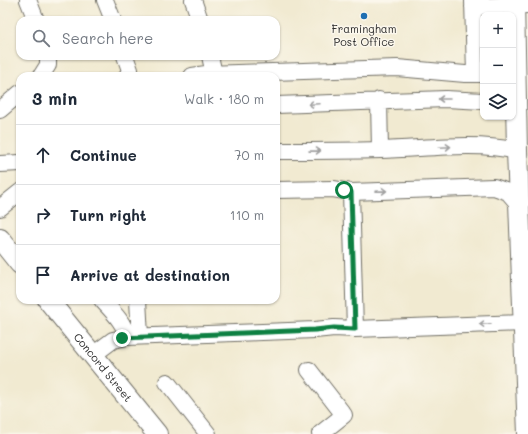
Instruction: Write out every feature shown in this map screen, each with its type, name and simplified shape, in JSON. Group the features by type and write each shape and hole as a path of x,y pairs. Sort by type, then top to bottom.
{"main road":[{"path":"516,48 519,3"},
{"path":"516,118 528,434"},
{"path":"0,239 16,259"},
{"name":"Concord Street","path":"51,304 157,434"}],"lane":[{"path":"28,0 34,16"},
{"path":"106,0 111,16"},
{"path":"193,0 199,16"},
{"path":"275,72 397,68 479,74 473,3 519,3"},
{"path":"44,72 48,65 48,60"},
{"path":"126,60 130,70 129,72"},
{"path":"211,60 214,72"},
{"path":"0,110 16,96"},
{"path":"280,105 379,100 446,99 480,101"},
{"path":"379,100 380,150"},
{"path":"280,151 380,150 469,146 498,147 518,151"},
{"path":"0,164 16,164"},
{"path":"280,190 333,189 351,192 494,187 508,192 520,206"},
{"path":"351,192 355,329"},
{"path":"0,208 16,195"},
{"path":"105,304 125,330 133,337"},
{"path":"133,337 137,304"},
{"path":"93,355 113,340 133,337 334,328 355,329 524,323"},
{"path":"309,370 344,415 320,434"},
{"path":"166,382 208,434"}],"place":[{"name":"Framingham Post Office","path":"364,16"}],"route":[{"path":"122,338 334,328 355,329 351,192 344,190"}]}
